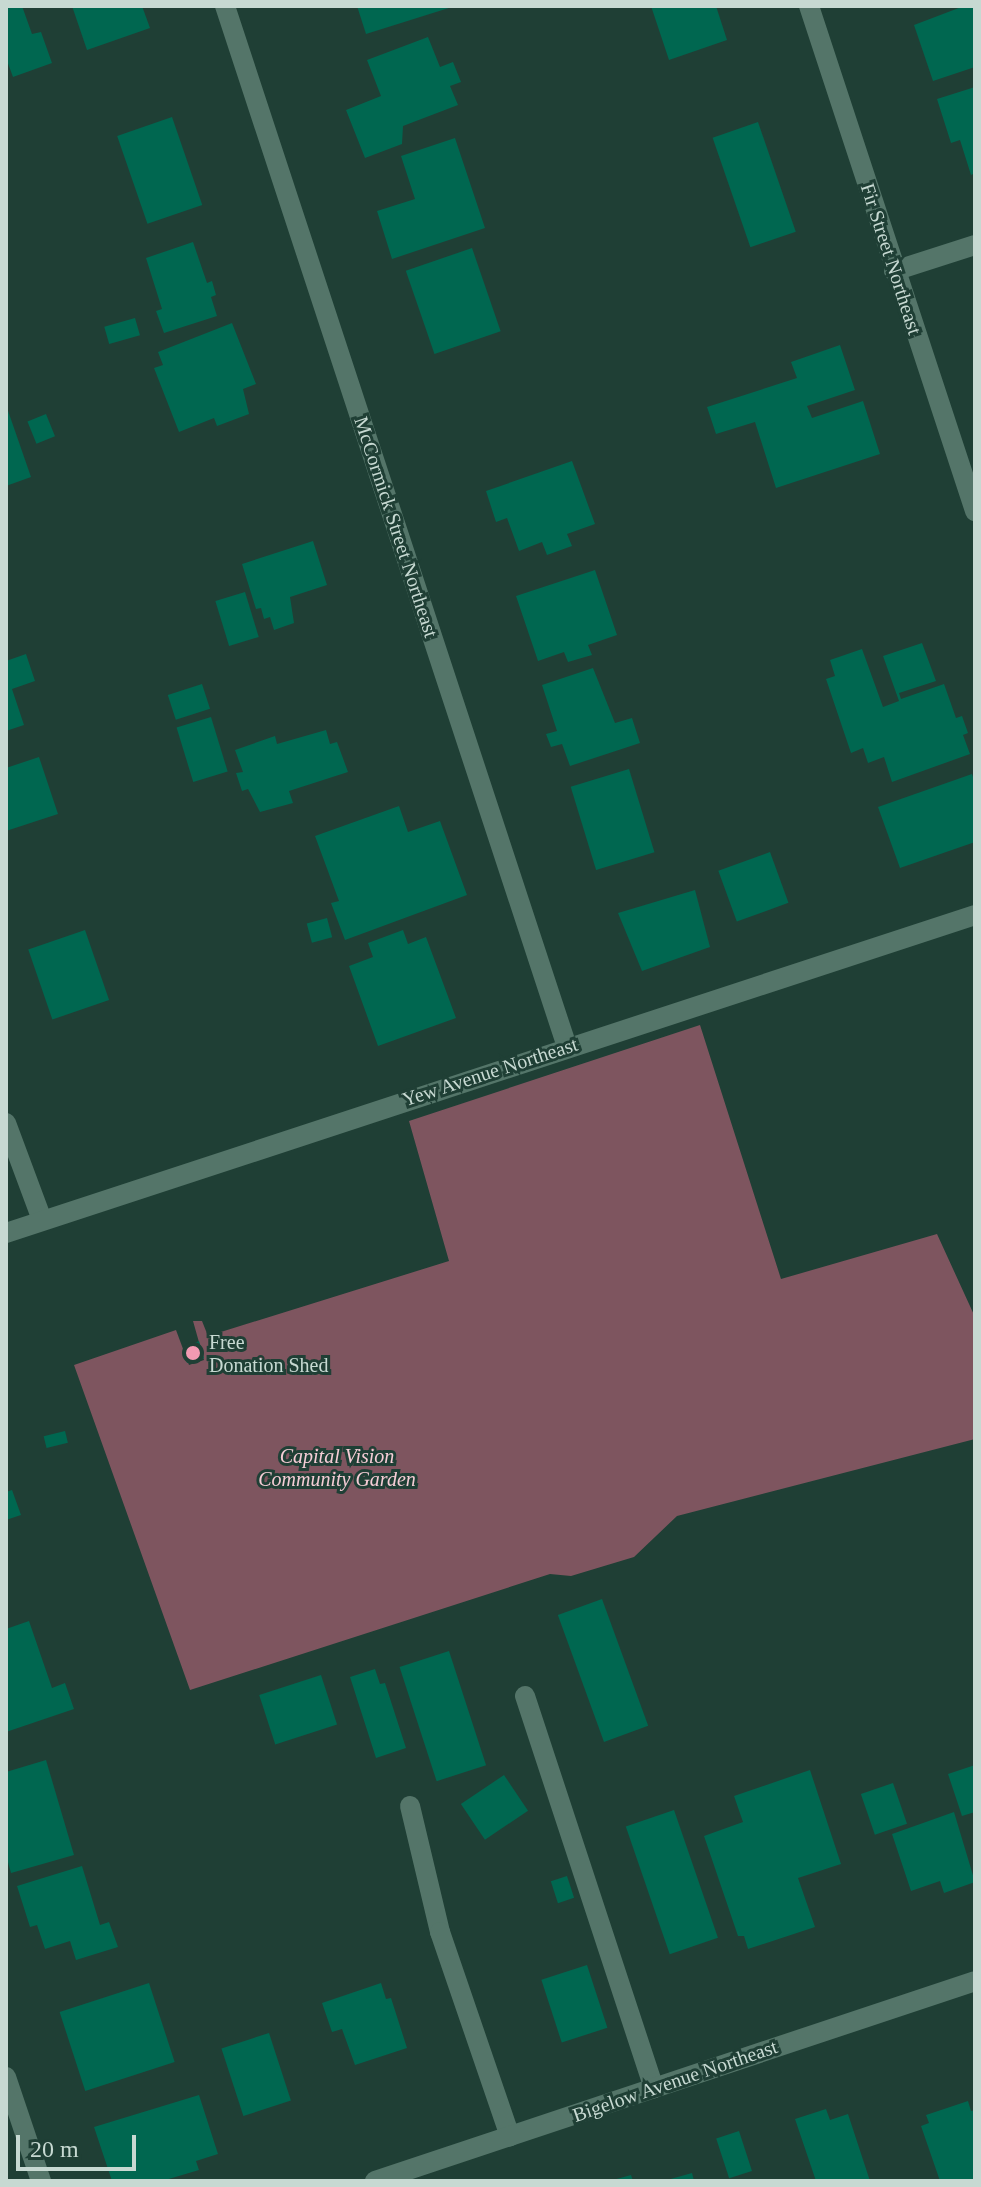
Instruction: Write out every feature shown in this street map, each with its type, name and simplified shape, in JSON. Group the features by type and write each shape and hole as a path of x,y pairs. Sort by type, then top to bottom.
{"street":[{"name":"McCormick Street Northeast","path":"225,6 567,1047"},
{"name":"Fir Street Northeast","path":"809,6 975,511"},
{"path":"894,271 975,245"},
{"name":"Yew Avenue Northeast","path":"6,1233 975,915"},
{"path":"6,1123 42,1220"},
{"path":"525,1696 654,2088"},
{"path":"410,1806 440,1932 510,2136"},
{"name":"Bigelow Avenue Northeast","path":"375,2181 975,1981"},
{"path":"6,2077 41,2181"}],"green space":[{"name":"Capital Vision Community Garden","path":"700,1025 781,1279 937,1234 975,1317 975,1439 677,1516 634,1557 571,1576 550,1574 190,1690 74,1365 176,1330 189,1365 204,1360 193,1321 202,1321 208,1336 449,1261 409,1121"}],"building":[{"path":"6,6 22,6 32,34 41,32 52,63 13,77 6,58"},
{"path":"72,6 142,6 150,28 87,50"},
{"path":"357,6 452,6 452,7 366,34"},
{"path":"651,6 716,6 727,40 669,60"},
{"path":"964,6 975,6 975,67 933,81 914,25"},
{"path":"428,37 440,67 453,62 461,82 450,86 458,105 403,126 402,144 365,158 346,110 381,96 367,60"},
{"path":"975,87 975,173 971,175 960,140 951,143 937,99"},
{"path":"172,117 202,205 147,224 117,136"},
{"path":"758,122 796,232 750,247 713,138"},
{"path":"455,138 485,228 392,259 377,211 415,199 401,156"},
{"path":"193,242 207,283 212,281 216,295 211,297 217,316 164,333 156,311 162,309 146,258"},
{"path":"472,248 501,331 434,354 406,271"},
{"path":"135,318 140,335 109,344 104,327"},
{"path":"232,323 256,384 243,389 249,414 217,426 214,418 179,432 154,368 163,365 158,352"},
{"path":"840,345 855,390 807,406 812,418 863,401 880,454 776,488 755,422 716,434 707,407 797,378 791,362"},
{"path":"6,405 31,477 6,486"},
{"path":"46,414 55,436 36,444 27,421"},
{"path":"572,461 595,524 567,534 572,546 547,555 542,542 519,551 507,518 496,522 486,491"},
{"path":"313,541 327,585 290,597 294,623 274,630 270,617 264,619 261,608 256,609 242,564"},
{"path":"595,570 617,635 588,645 592,655 568,662 564,652 538,661 516,596"},
{"path":"245,592 259,637 229,646 215,601"},
{"path":"922,643 936,681 899,693 901,699 944,684 956,718 962,716 968,733 963,735 970,754 892,782 884,757 868,763 863,748 851,753 826,679 835,676 830,660 862,649 883,707 899,701 883,656"},
{"path":"26,654 35,681 12,689 24,725 6,731 6,661"},
{"path":"593,668 615,723 632,718 640,743 570,766 562,744 551,747 546,734 557,731 542,685"},
{"path":"202,684 210,709 176,720 168,695"},
{"path":"211,717 228,772 193,782 177,728"},
{"path":"326,730 330,744 337,742 348,772 289,791 293,803 260,812 248,789 242,791 236,773 243,772 235,750 275,736 277,744"},
{"path":"39,757 58,814 6,831 6,768"},
{"path":"629,769 654,852 596,870 571,787"},
{"path":"972,774 975,783 975,842 900,868 878,807"},
{"path":"399,806 408,832 440,821 467,895 345,940 331,903 339,901 315,836"},
{"path":"770,852 788,903 737,922 718,871"},
{"path":"695,890 710,947 642,971 618,913"},
{"path":"327,918 332,937 312,943 307,923"},
{"path":"85,930 109,1000 52,1020 28,950"},
{"path":"403,930 408,944 426,937 456,1018 378,1046 349,966 373,957 368,943"},
{"name":"Free Donation Shed","path":"199,1341 204,1358 187,1363 183,1348"},
{"path":"65,1431 68,1443 47,1448 44,1436"},
{"path":"12,1490 21,1515 6,1520 6,1492"},
{"path":"602,1599 648,1726 604,1742 558,1615"},
{"path":"29,1621 52,1688 65,1683 74,1709 6,1732 6,1629"},
{"path":"449,1651 486,1765 437,1781 400,1667"},
{"path":"375,1669 380,1684 385,1683 406,1748 376,1758 350,1677"},
{"path":"321,1675 337,1724 275,1745 259,1695"},
{"path":"46,1760 74,1855 11,1873 6,1855 6,1772"},
{"path":"975,1765 975,1812 962,1816 948,1774"},
{"path":"810,1770 841,1864 798,1878 815,1927 748,1949 744,1936 738,1936 704,1836 743,1822 734,1796"},
{"path":"504,1775 528,1811 485,1840 461,1804"},
{"path":"893,1783 907,1824 875,1835 861,1794"},
{"path":"674,1810 718,1938 670,1954 626,1827"},
{"path":"954,1812 975,1882 944,1893 940,1881 911,1891 892,1834"},
{"path":"82,1866 100,1925 109,1922 118,1947 76,1960 70,1941 45,1949 37,1925 30,1927 17,1886"},
{"path":"567,1876 574,1898 558,1903 551,1881"},
{"path":"587,1965 607,2028 562,2043 541,1980"},
{"path":"149,1983 175,2062 85,2091 60,2012"},
{"path":"381,1983 386,1999 391,1998 407,2048 355,2065 342,2029 332,2032 322,2003"},
{"path":"269,2033 291,2101 243,2116 221,2048"},
{"path":"199,2095 218,2154 196,2161 199,2170 162,2181 112,2181 94,2127"},
{"path":"968,2101 971,2111 975,2110 975,2181 940,2181 921,2126 929,2123 926,2115"},
{"path":"826,2109 830,2120 848,2114 870,2181 816,2181 795,2119"},
{"path":"739,2131 752,2171 729,2178 716,2138"},
{"path":"692,2173 694,2181 667,2181 667,2180"},
{"path":"631,2175 633,2181 613,2181 613,2180"}],"place":[{"name":"Free Donation Shed","path":"193,1353"}]}
